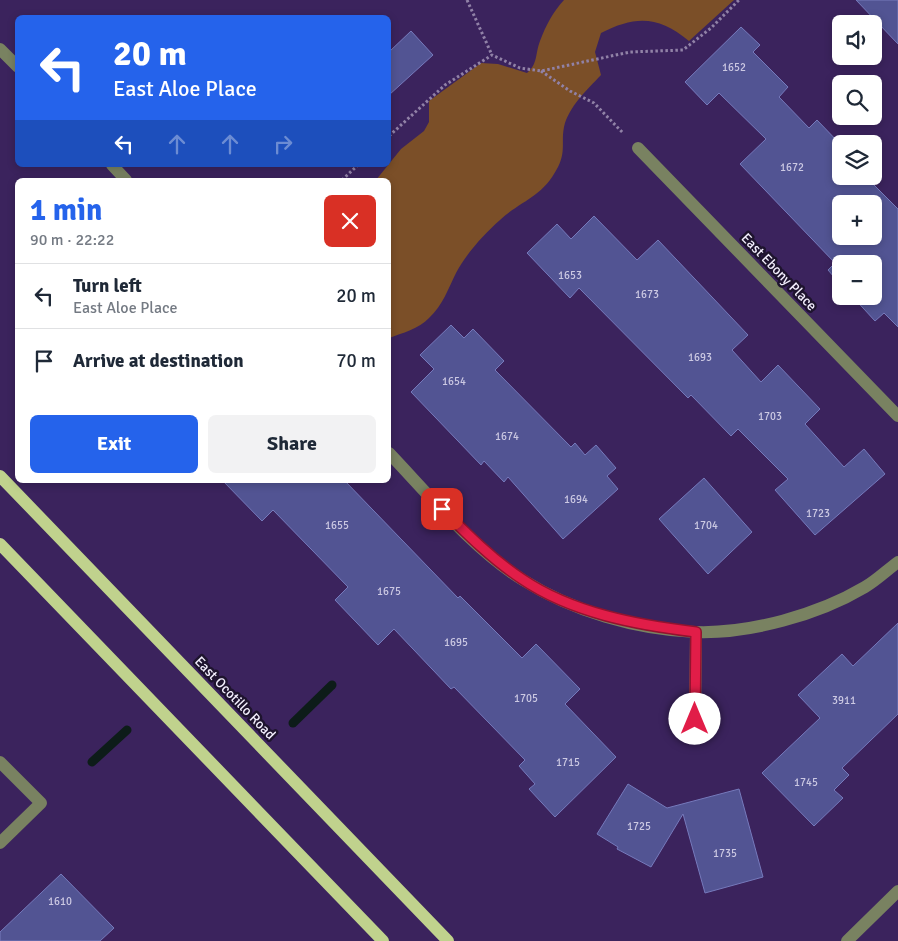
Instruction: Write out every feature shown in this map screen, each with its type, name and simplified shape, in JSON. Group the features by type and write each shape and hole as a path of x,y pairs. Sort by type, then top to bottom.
{"main road":[{"name":"East Ocotillo Road","path":"0,476 448,941"},
{"path":"0,544 383,941"}],"street":[{"path":"0,49 15,64"},
{"name":"East Ebony Place","path":"638,148 898,416"},
{"path":"114,167 124,178"},
{"path":"391,455 469,537 523,580 580,608 643,625 696,632 760,627 820,607 865,587 898,562"},
{"path":"695,719 696,632"},
{"path":"0,762 41,803 0,843"},
{"path":"847,941 898,892"}],"path":[{"path":"467,0 492,55 520,68 541,71 622,53 683,50 711,28 739,0"},
{"path":"391,134 445,85 492,55"},
{"path":"541,71 570,91 594,104 638,148"},
{"path":"344,178 356,167"}],"shaded area":[{"path":"564,0 734,0 689,41 668,27 647,21 625,23 601,33 595,52 601,75 579,99 566,119 563,132 562,156 552,177 539,192 500,220 476,245 460,266 442,302 425,322 391,337 391,178 378,178 386,167 391,167 391,161 401,149 424,131 429,122 429,101 481,63 498,64 527,73 531,70 540,41 556,9"}],"building":[{"path":"856,0 898,0 898,44 882,27 882,15 870,15"},
{"path":"741,27 760,45 753,52 788,87 779,97 809,128 817,120 832,136 832,185 874,185 898,209 898,327 884,313 875,321 860,305 882,305 882,255 832,255 832,260 740,164 766,139 719,93 707,105 685,82"},
{"path":"411,31 433,55 391,93 391,50"},
{"path":"594,216 637,260 658,240 748,335 732,350 761,382 778,365 820,409 805,424 844,467 864,449 885,474 815,535 775,490 788,479 738,429 731,436 691,395 688,398 579,288 570,298 527,253 557,224 571,239"},
{"path":"832,266 832,275 828,270"},
{"path":"451,325 464,338 473,329 504,361 495,370 571,447 575,443 585,455 596,445 616,468 607,476 618,489 563,539 508,477 504,482 484,461 481,465 411,392 434,369 420,355"},
{"path":"704,478 752,532 708,574 659,519"},
{"path":"225,483 347,483 458,598 460,596 522,658 536,644 580,689 565,704 616,757 555,817 529,789 535,784 519,766 525,760 454,687 451,689 394,629 378,645 335,600 348,587 273,510 262,521"},
{"path":"898,623 898,714 842,768 849,775 834,790 843,798 814,826 762,773 820,718 798,695 842,654 853,666"},
{"path":"628,784 667,808 739,789 763,877 705,893 683,814 651,867 617,849 618,847 597,834"},
{"path":"61,874 114,928 100,941 0,941 0,932"}],"waterway":[{"path":"293,723 332,685"},
{"path":"92,762 127,730"}],"route":[{"path":"442,509 469,537 523,580 580,608 643,625 696,632 695,719"}]}
